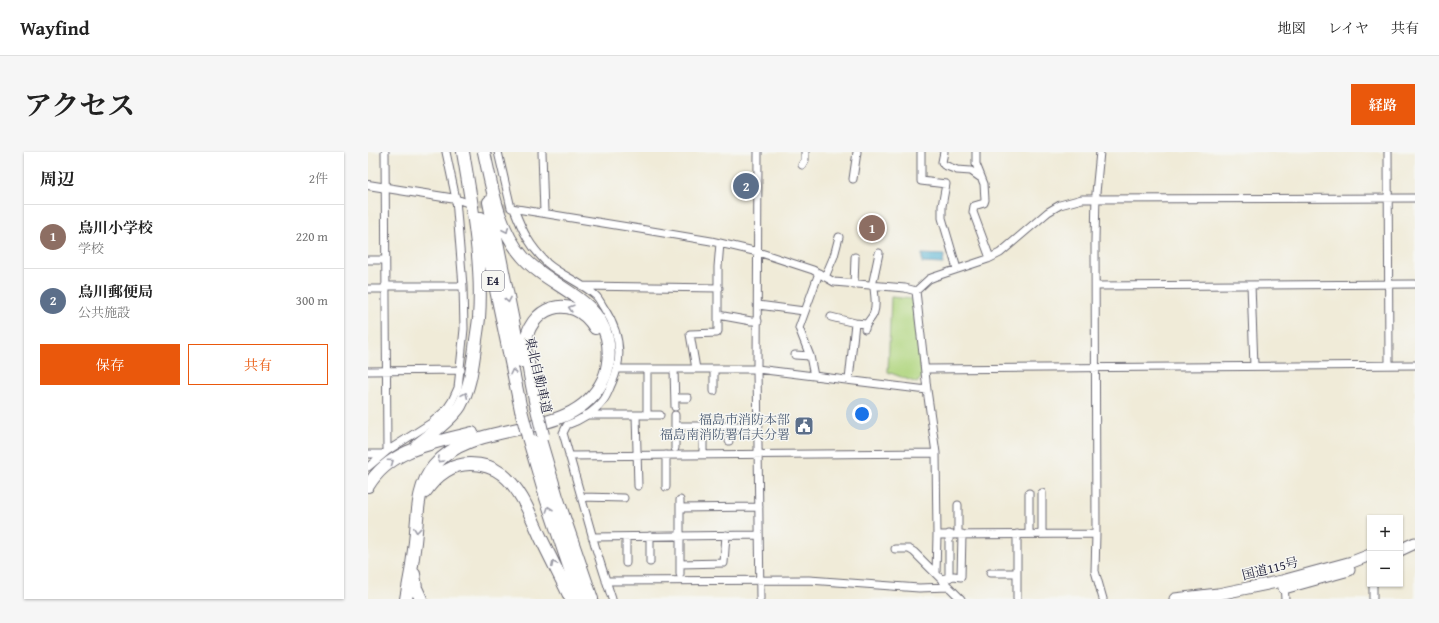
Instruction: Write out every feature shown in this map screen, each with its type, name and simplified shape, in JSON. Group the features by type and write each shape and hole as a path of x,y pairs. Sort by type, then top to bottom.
{"highway":[{"path":"409,452 448,419 458,408 466,395 471,380 479,318 479,284 475,230 463,152"},
{"name":"東北自動車道","path":"468,152 506,343 592,599"},
{"name":"東北自動車道","path":"479,152 529,408"},
{"path":"406,599 413,561 421,488 428,474 437,462 449,451 469,441 547,421 570,413 586,402 595,393 606,372 608,350 607,339 598,318 591,309 573,294 545,277 522,257 508,235 496,203 484,152"},
{"path":"368,486 381,468 409,452 430,444 558,411 570,406 580,399 595,380 601,364 602,348 598,334 587,316 573,308 558,307 547,310 534,323 527,336 525,348 529,408"},
{"name":"東北自動車道","path":"537,436 546,498 580,599"},
{"path":"420,499 437,477 448,469 459,465 471,464 484,466 501,473 512,485 526,505 571,599"},
{"path":"1403,541 1415,536"},
{"path":"1403,549 1415,544"},
{"name":"国道115号","path":"1175,599 1218,597 1284,589 1367,556"},
{"path":"413,561 416,588 421,599"},
{"name":"国道115号","path":"1230,599 1284,589 1320,579 1367,563"}],"street":[{"path":"384,453 386,370 385,152"},
{"path":"368,467 384,453 431,422 446,410 458,388 464,329 463,286 456,199 446,152"},
{"path":"498,152 511,208 514,209 529,243 548,264 595,295 612,320 619,346 617,369 603,401 586,415 567,425 563,433 592,537 612,599"},
{"path":"542,152 544,213"},
{"path":"758,152 757,369 759,426 760,599"},
{"path":"802,165 805,160 805,152"},
{"path":"853,179 857,152"},
{"path":"921,152 921,181 946,184 942,206 942,218 957,269"},
{"path":"944,152 942,162 946,166 971,171 982,179"},
{"path":"976,152 976,164 984,184 985,200 984,203 974,206 973,212 990,258"},
{"path":"1100,152 1096,200 1095,571 1102,599"},
{"path":"1388,152 1389,365"},
{"path":"368,185 456,199 465,202"},
{"path":"916,291 929,279 990,258 1008,247 1048,212 1060,205 1082,199 1415,198"},
{"path":"514,209 720,243 758,252 813,270 834,282 854,285 905,288 916,291"},
{"path":"826,277 839,237"},
{"path":"696,369 690,334 717,332 720,243"},
{"path":"831,317 865,326 874,313 876,303 873,286 879,253"},
{"path":"854,285 856,256"},
{"path":"368,260 385,260"},
{"path":"814,376 810,356 799,328 819,273"},
{"path":"1096,286 1415,284"},
{"path":"1251,285 1254,366"},
{"path":"368,289 463,286"},
{"path":"582,286 719,288"},
{"path":"916,291 926,369 927,390 936,453 936,573"},
{"path":"758,305 804,311"},
{"path":"718,315 758,321"},
{"path":"849,380 855,323"},
{"path":"794,355 810,356"},
{"path":"926,369 1415,365"},
{"path":"617,369 757,369 927,390"},
{"path":"646,369 647,415"},
{"path":"674,369 675,407"},
{"path":"714,369 714,391"},
{"path":"368,371 461,370"},
{"path":"675,398 688,398"},
{"path":"586,415 660,415"},
{"path":"636,415 638,486"},
{"path":"675,415 675,448"},
{"path":"675,426 759,426"},
{"path":"703,426 703,454"},
{"path":"729,441 730,426"},
{"path":"368,454 384,453"},
{"path":"569,456 936,453"},
{"path":"666,455 666,487"},
{"path":"1029,493 1029,534"},
{"path":"1042,493 1042,534"},
{"path":"581,497 624,498"},
{"path":"680,574 680,504 759,507"},
{"path":"895,548 909,549 914,552 936,573 945,578 954,576 961,577 958,505"},
{"path":"949,534 945,578 949,587 961,599"},
{"path":"1017,534 1017,599"},
{"path":"937,535 1096,534"},
{"path":"680,564 724,563 726,535"},
{"path":"592,537 759,535"},
{"path":"650,536 650,562"},
{"path":"626,537 626,563"},
{"path":"990,573 1017,573"},
{"path":"606,581 809,580 919,588 949,587"},
{"path":"1373,587 1374,599"}],"green space":[{"path":"891,297 912,299 922,377 917,383 888,372"}],"water":[{"path":"922,254 944,255 943,264 922,263"}],"tunnel":[{"path":"469,202 511,208"}],"place":[{"name":"鳥川郵便局","path":"746,186"},
{"name":"鳥川小学校","path":"872,228"},
{"name":"福島市消防本部 福島南消防署信夫分署","path":"804,426"}]}
